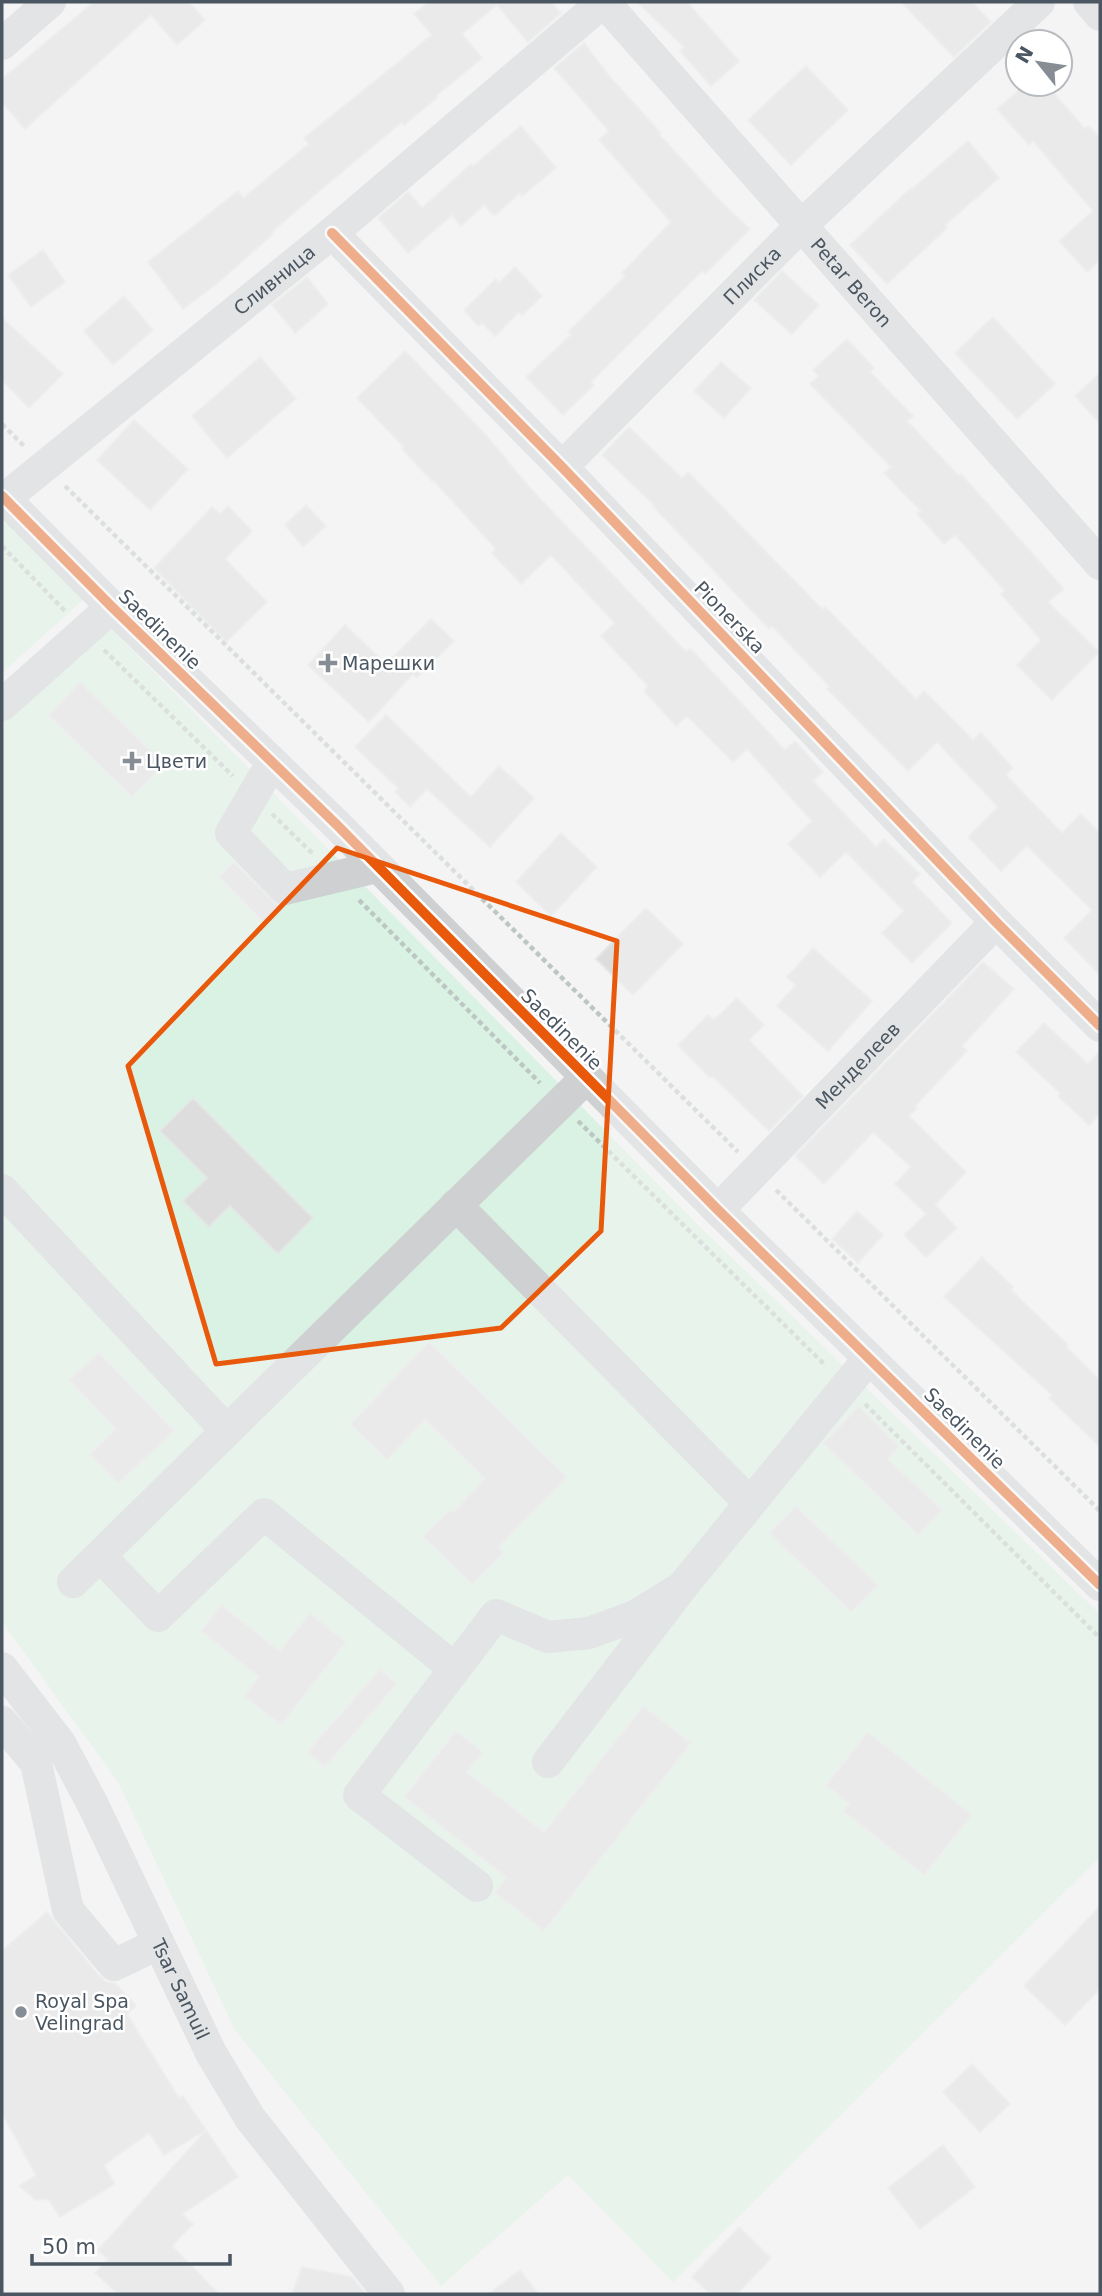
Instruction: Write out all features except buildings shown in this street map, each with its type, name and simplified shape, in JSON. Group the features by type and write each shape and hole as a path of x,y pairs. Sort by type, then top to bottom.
{"street":[{"path":"2,44 50,2"},
{"name":"Petar Beron","path":"603,2 1100,564"},
{"name":"Сливница","path":"3,498 332,233 603,2"},
{"name":"Плиска","path":"562,467 801,226 1039,2"},
{"path":"1089,2 1100,15"},
{"name":"Pionerska","path":"332,233 562,467 996,922 1098,1021"},
{"name":"Saedinenie","path":"3,498 1100,1585"},
{"path":"2,705 112,607"},
{"path":"272,763 230,833 285,889 377,867"},
{"name":"Менделеев","path":"718,1209 996,922"},
{"path":"73,1582 586,1078"},
{"path":"2,1190 226,1430"},
{"path":"456,1205 750,1503"},
{"path":"548,1762 682,1587 869,1358"},
{"path":"100,1556 158,1616 264,1514 455,1669"},
{"path":"477,1885 359,1795 496,1615 548,1637 589,1633 635,1616 682,1587"},
{"name":"Tsar Samuil","path":"2,1668 60,1743 93,1805 211,2053 250,2118 389,2294"},
{"path":"34,1709 6,1726 36,1763 68,1910 114,1965 158,1944"}],"path":[{"path":"2,424 1100,1511"}],"highlighted area":[{"path":"337,848 617,941 601,1231 501,1328 216,1364 128,1066"}],"green space":[{"path":"2,513 85,598 2,673"},
{"path":"98,615 696,1223 1100,1614 1100,1857 673,2282 568,2175 441,2286 235,2030 118,1782 2,1622 2,703"}],"cycle path":[{"path":"332,233 562,467 996,922 1100,1026"},
{"path":"2,496 112,607 337,825 718,1210 1100,1585"}],"place":[{"name":"Марешки","path":"328,663"},
{"name":"Цвети","path":"132,761"},
{"name":"Royal Spa Velingrad","path":"21,2012"}]}
